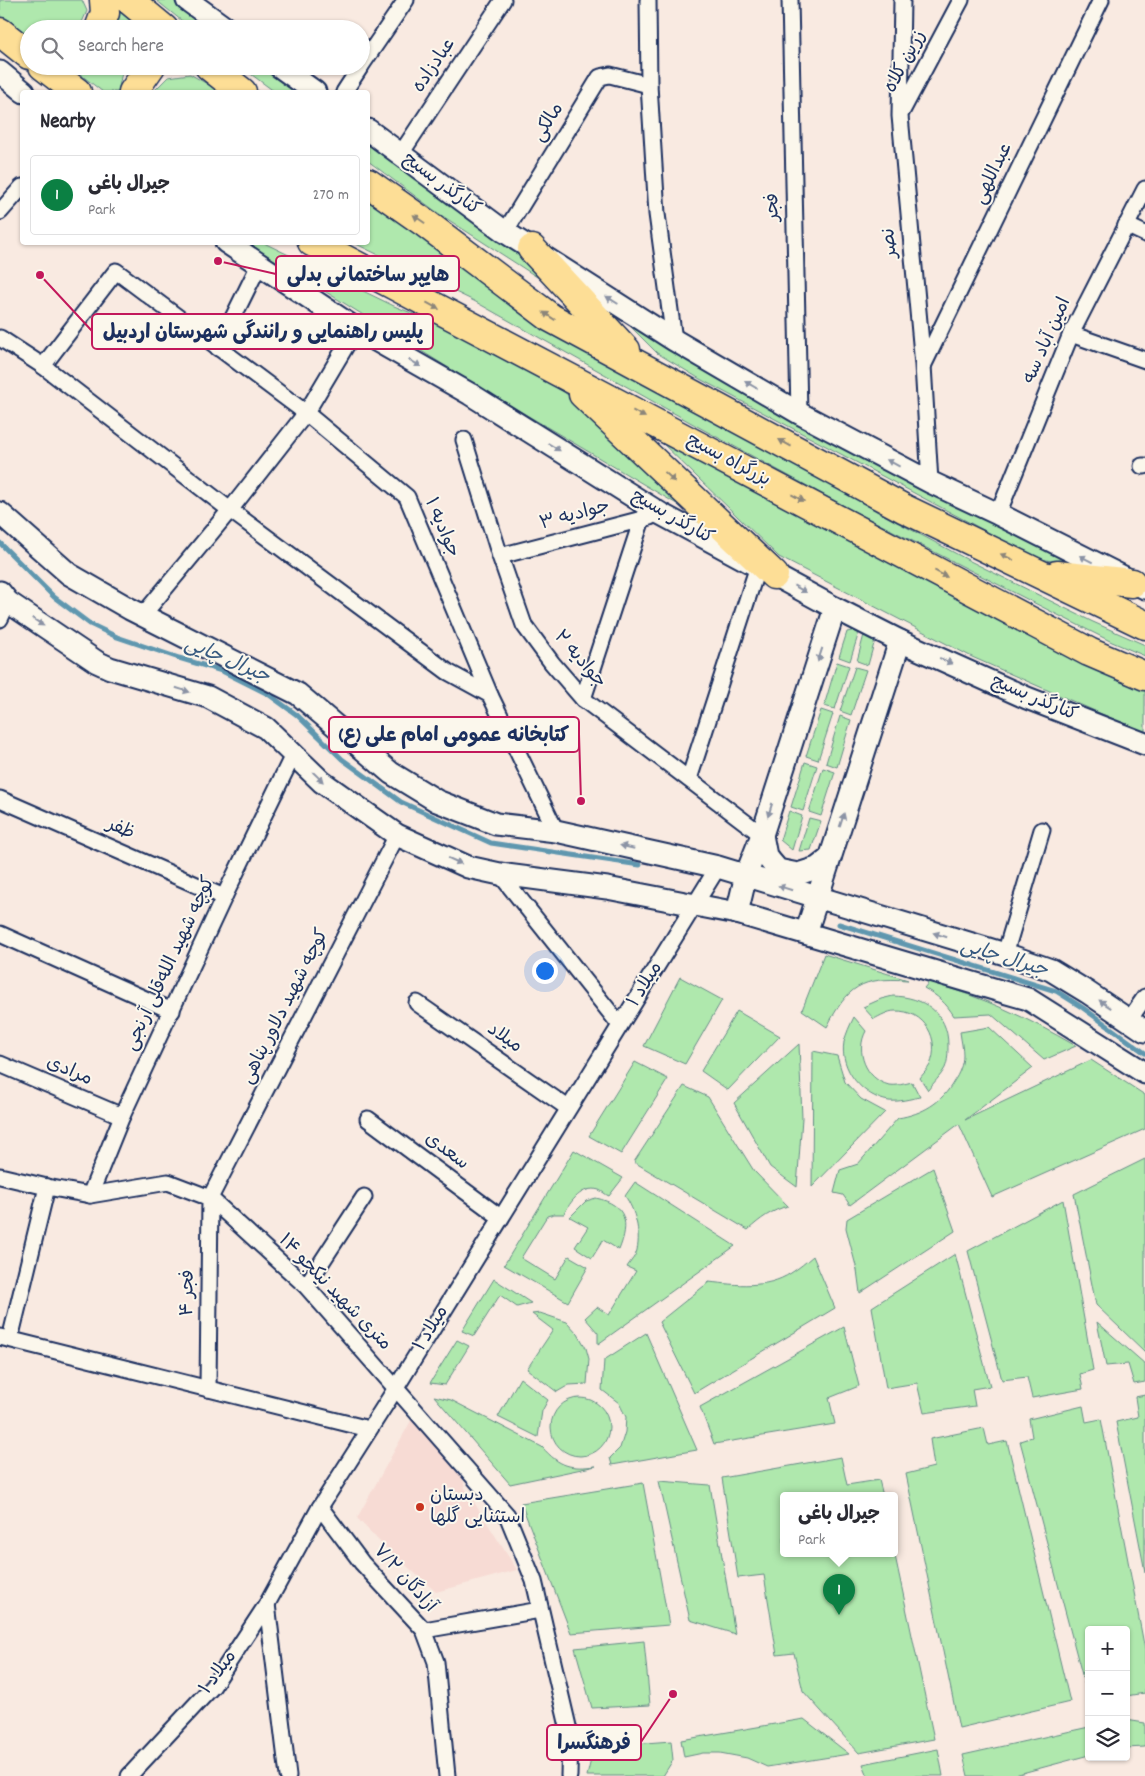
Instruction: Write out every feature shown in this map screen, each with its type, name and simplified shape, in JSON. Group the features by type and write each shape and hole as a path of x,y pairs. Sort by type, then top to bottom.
{"highway":[{"path":"102,20 105,13 104,0"},
{"path":"128,0 153,20"},
{"path":"0,32 20,47"},
{"path":"55,75 74,90"},
{"path":"134,90 145,75"},
{"path":"220,75 239,90"},
{"path":"370,184 425,223 551,318 905,509 1145,625"},
{"name":"بزرگراه بسیج","path":"318,245 1089,652 1145,676"},
{"path":"532,249 641,365"},
{"path":"558,371 766,570"},
{"path":"1042,574 1139,586"}],"street":[{"path":"187,0 215,20"},
{"path":"370,53 406,0"},
{"name":"عبادزاده","path":"400,155 503,0"},
{"path":"648,0 649,85 657,214 674,340"},
{"name":"فجر","path":"790,0 799,413"},
{"name":"نصر","path":"902,0 900,116 923,366 930,482"},
{"name":"زرین کلاه","path":"900,116 961,0"},
{"name":"عبداللهی","path":"923,366 1101,0"},
{"path":"0,72 22,90"},
{"name":"مالکی","path":"505,232 600,77 610,74 649,85"},
{"path":"291,75 312,90"},
{"path":"345,90 355,75"},
{"name":"کنارگذر بسیج","path":"370,132 505,232 674,340 799,413 930,482 998,514 1139,586"},
{"path":"0,212 20,189"},
{"name":"امین آباد سه","path":"998,514 1071,334 1145,190"},
{"path":"1126,226 1145,234"},
{"name":"کنارگذر بسیج","path":"230,245 356,329 470,394 652,517 766,570 834,608 900,641 1027,698 1145,744"},
{"path":"218,348 259,265"},
{"name":"جوادیه ۱","path":"43,366 116,271 306,413 407,497 490,695 556,830"},
{"path":"143,615 230,510 306,413 356,329"},
{"path":"1071,334 1145,360"},
{"path":"0,338 43,366 230,510 448,672 490,695"},
{"name":"جوادیه ۲","path":"464,440 500,556 524,625 552,663 583,699 762,835"},
{"path":"0,513 70,574 143,615 298,694 390,773 437,801 496,824 556,830 718,867 1005,954 1051,970 1137,1026 1145,997"},
{"path":"583,699 652,517"},
{"name":"جوادیه ۳","path":"500,556 652,517"},
{"path":"689,779 766,570"},
{"path":"2,603 110,668 208,697 266,728 322,782 397,835 468,867 500,874 606,888 737,913 1028,999 1145,1073"},
{"path":"737,913 746,875 762,835 834,608"},
{"path":"806,933 900,641"},
{"name":"کوچه شهید الله‌قلی آرنجی","path":"90,1194 122,1116 224,897 294,753"},
{"name":"ظفر","path":"0,799 224,897"},
{"path":"1005,954 1042,830"},
{"name":"کوچه شهید دلاور پناهی","path":"210,1198 397,835"},
{"path":"762,835 766,856 778,870 798,874 817,868 830,858"},
{"name":"میلاد ۱","path":"129,1776 212,1686 267,1604 320,1507 396,1388 718,867"},
{"path":"500,874 620,1025"},
{"path":"0,934 172,1011"},
{"name":"میلاد","path":"417,1003 568,1108"},
{"name":"مرادی","path":"0,1064 122,1116"},
{"name":"سعدی","path":"368,1119 500,1217"},
{"name":"۱۴ متری شهید نیکجو","path":"0,1176 46,1187 90,1194 168,1182 210,1198 306,1286 507,1515 534,1581 570,1735 568,1776"},
{"path":"46,1187 5,1338 369,1429"},
{"path":"306,1286 364,1197"},
{"name":"فجر ۴","path":"208,1389 210,1198"},
{"name":"آزادگان ۷/۲","path":"320,1507 362,1564 424,1630 436,1662 447,1776"},
{"path":"267,1604 288,1776"},
{"path":"424,1630 540,1610"}],"shaded area":[{"name":"دبستان استثنایی گلها","path":"412,1419 463,1479 465,1488 517,1570 436,1592 381,1543 357,1518"}],"green space":[{"path":"0,0 82,0 87,11 83,20 20,20 20,34 0,18"},
{"path":"156,0 176,0 203,20 181,20"},
{"path":"113,2 135,20 108,20"},
{"path":"81,75 121,75 118,90 100,90"},
{"path":"192,75 218,90 155,90 168,77"},
{"path":"252,75 278,75 298,90 272,90"},
{"path":"370,142 527,257 568,297 438,213 370,162"},
{"path":"370,196 756,442 878,512 970,561 1093,622 1145,645 1145,656 1112,642 848,508 474,301 358,245 370,245"},
{"path":"250,245 268,245 394,306 510,353 579,403 697,516 481,388"},
{"path":"613,309 1093,569 1036,558 700,379 657,353"},
{"path":"656,437 1145,684 1145,733 972,657 779,557"},
{"path":"860,629 850,661 839,657 847,632"},
{"path":"865,631 875,640 868,665 857,661"},
{"path":"837,662 849,666 835,709 824,706"},
{"path":"855,667 866,670 851,715 840,711"},
{"path":"821,710 833,714 818,760 806,756"},
{"path":"840,716 851,720 837,767 826,763"},
{"path":"805,762 817,766 803,811 791,807"},
{"path":"823,768 835,772 821,816 809,812"},
{"path":"789,811 802,816 792,850 780,840"},
{"path":"809,818 821,821 811,850 799,851"},
{"path":"824,954 908,980 878,980 858,987 849,993 842,1002 827,1027 802,1010"},
{"path":"680,977 722,1000 685,1064 644,1046"},
{"path":"929,982 1005,1009 1076,1046 1044,1060 991,1014 954,1016 941,1000 924,988"},
{"path":"893,996 914,999 924,1003 939,1015 944,1024 948,1045 947,1062 943,1071 928,1090 920,1078 930,1065 933,1055 932,1037 928,1028 922,1021 906,1012 892,1011 874,1019 863,1007"},
{"path":"737,1011 780,1036 728,1090 701,1071"},
{"path":"854,1017 866,1031 863,1039 862,1055 868,1071 881,1082 889,1085 912,1082 920,1097 901,1101 889,1101 870,1094 855,1080 845,1062 843,1052 844,1042"},
{"path":"989,1027 1033,1068 965,1120 1091,1060 1145,1095 1145,1129 992,1197 959,1124 850,1205 843,1195 834,1193 840,1170 858,1164 898,1118 915,1114 944,1096 958,1075 962,1062 963,1052 960,1032"},
{"path":"799,1044 802,1118 797,1187 770,1167 734,1103"},
{"path":"813,1051 837,1056 845,1082 861,1099 885,1112 812,1187"},
{"path":"635,1062 668,1079 621,1154 589,1136"},
{"path":"684,1086 708,1097 754,1171 788,1206 766,1215 748,1230 634,1162"},
{"path":"574,1150 623,1178 609,1196 599,1190 587,1190 573,1200 564,1214 547,1216 521,1258 555,1279 569,1256 588,1267 568,1302 504,1265"},
{"path":"1145,1159 1145,1352 1096,1305 1074,1194"},
{"path":"933,1168 955,1231 860,1293 857,1270 846,1228 847,1219"},
{"path":"635,1182 735,1246 598,1344 598,1333 585,1318 597,1307 609,1315 636,1271 627,1267 636,1252 638,1229 634,1214 625,1196"},
{"path":"596,1198 614,1205 620,1210 625,1224 619,1250 603,1240 592,1258 575,1247 588,1227 570,1217 586,1201"},
{"path":"1063,1200 1093,1370 1080,1374 1083,1389 1032,1398 1027,1377 1002,1380 968,1251"},
{"path":"955,1254 990,1386 972,1389 975,1406 924,1413 917,1383 886,1388 872,1307"},
{"path":"813,1256 835,1308 694,1393 659,1322 709,1282 751,1285 772,1282 791,1273"},
{"path":"494,1279 531,1303 517,1307 500,1295 474,1336 462,1331"},
{"path":"540,1313 567,1322 578,1334 586,1348 589,1359 587,1384 569,1385 557,1392 527,1369 553,1330 532,1314"},
{"path":"1097,1322 1145,1364 1145,1382 1134,1384 1128,1364 1106,1366"},
{"path":"844,1327 859,1386 829,1398 835,1424 714,1444 700,1407"},
{"path":"646,1333 697,1450 612,1465 610,1458 620,1448 625,1432 626,1417 619,1403 602,1390 604,1360"},
{"path":"457,1340 469,1346 445,1385 430,1383"},
{"path":"520,1378 548,1400 542,1411 538,1437 498,1417"},
{"path":"1145,1395 1145,1572 1116,1422 1138,1417 1135,1397"},
{"path":"434,1396 451,1400 542,1447 560,1463 572,1467 596,1466 510,1484"},
{"path":"574,1398 586,1398 601,1406 609,1421 609,1433 601,1448 586,1456 574,1456 559,1448 551,1433 551,1421 559,1406"},
{"path":"1083,1406 1086,1422 1101,1419 1145,1650 1145,1693 1130,1695 1130,1626 1085,1626 1085,1686 1020,1441 1032,1437 1029,1419"},
{"path":"984,1428 988,1445 1007,1441 1070,1702 959,1728 906,1474 934,1467 930,1439"},
{"path":"841,1457 847,1485 879,1480 882,1492 780,1492 780,1557 895,1557 934,1739 859,1753 803,1691 794,1653 777,1655 764,1575 738,1578 722,1478"},
{"path":"659,1481 710,1485 735,1634 690,1620"},
{"path":"643,1483 669,1625 571,1633 521,1503"},
{"path":"644,1641 650,1705 592,1708 575,1648"},
{"path":"804,1719 849,1754 767,1767 747,1758 720,1753 703,1753 684,1757 681,1740"},
{"path":"1130,1721 1145,1723 1145,1747 1130,1748"},
{"path":"1085,1728 1085,1756 1011,1776 968,1776 963,1755"},
{"path":"671,1741 673,1760 663,1776 587,1776 594,1747"},
{"path":"938,1749 943,1776 868,1776 863,1764"}],"waterway":[{"name":"جیرال چایی","path":"0,543 54,597 90,624 117,637 222,671 268,694 297,715 342,759 401,802 491,843 640,865"},
{"name":"جیرال چایی","path":"839,924 1056,991 1145,1053"}],"place":[{"name":"هایپر ساختمانی بدلی","path":"218,261"},
{"name":"پلیس راهنمایی و رانندگی شهرستان اردبیل","path":"40,275"},
{"name":"کتابخانه عمومی امام علی (ع)","path":"581,801"},
{"name":"دبستان استثنایی گلها","path":"420,1507"},
{"name":"جیرال باغی","path":"839,1615"},
{"name":"فرهنگسرا","path":"673,1694"}]}
